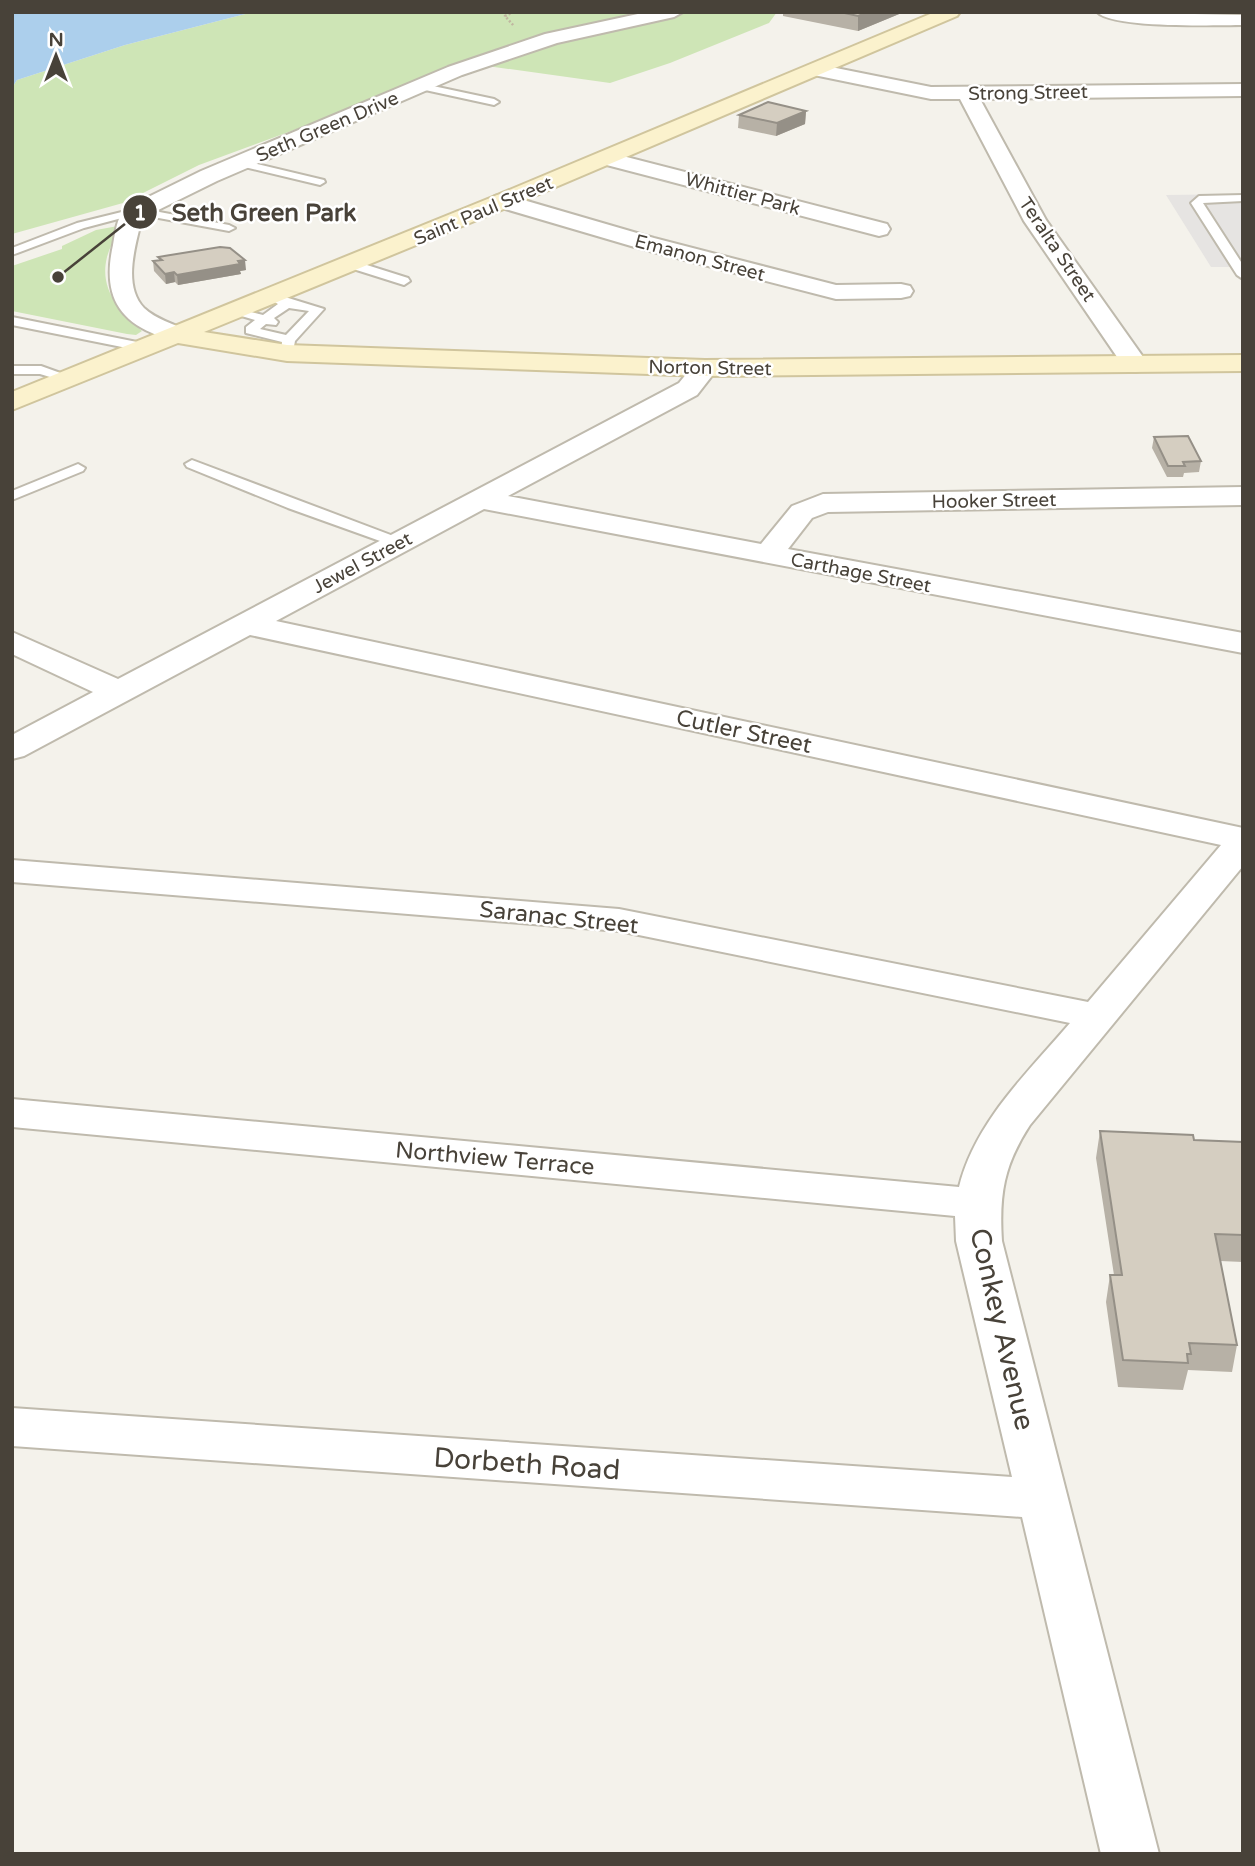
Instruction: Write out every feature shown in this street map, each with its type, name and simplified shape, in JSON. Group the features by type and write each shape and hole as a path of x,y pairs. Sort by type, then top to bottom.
{"main road":[{"name":"Saint Paul Street","path":"12,401 234,312 277,311 351,264 951,12"},
{"name":"Norton Street","path":"179,336 298,329 705,368 1243,363"}],"street":[{"name":"Seth Green Drive","path":"135,212 240,163 419,86 552,38 674,12"},
{"path":"1106,12 1160,20 1243,20"},
{"name":"Strong Street","path":"816,70 913,91 967,93 1243,90"},
{"name":"Teralta Street","path":"967,93 1035,221 1135,364"},
{"name":"Whittier Park","path":"607,158 879,229"},
{"name":"Emanon Street","path":"503,201 646,243 835,292 901,291"},
{"path":"135,212 121,257 121,287 136,314 179,336"},
{"name":"Jewel Street","path":"12,749 688,389 705,368"},
{"name":"Hooker Street","path":"768,554 802,512 823,503 1243,496"},
{"name":"Carthage Street","path":"480,500 1243,643"},
{"name":"Cutler Street","path":"244,624 1243,840"},
{"path":"12,642 119,692"},
{"name":"Conkey Avenue","path":"1130,1854 979,1241 977,1204 985,1170 1003,1133 1243,840"},
{"name":"Saranac Street","path":"12,871 620,920 1098,1016"},
{"name":"Northview Terrace","path":"12,1114 917,1196 977,1204"},
{"name":"Dorbeth Road","path":"12,1427 1042,1499"}],"lane":[{"path":"419,86 494,102"},
{"path":"240,163 320,182"},
{"path":"1243,198 1205,198 1199,199 1197,203 1243,275"},
{"path":"12,252 80,225 135,212 229,228"},
{"path":"1226,250 1243,250"},
{"path":"351,264 404,281"},
{"path":"318,309 298,329 250,330 277,311 318,309"},
{"path":"12,321 147,348"},
{"path":"12,370 41,370 70,379"},
{"path":"192,464 293,505 399,543"},
{"path":"12,496 78,468"}],"green space":[{"path":"253,12 777,12 769,23 670,63 610,83 473,64 199,165 123,203 12,234 12,88 17,80 125,45"},
{"path":"118,226 105,269 108,289 126,316 142,331 136,335 127,334 12,311 12,266 62,249 62,246 96,230"}],"shaded area":[{"path":"1243,194 1243,267 1211,267 1166,195"}],"water":[{"path":"12,12 253,12 125,45 17,80 12,88"}],"building":[{"path":"840,12 868,12 858,16"},
{"path":"768,102 806,111 777,123 739,115"},
{"path":"220,247 230,248 245,260 238,261 240,264 177,275 174,272 165,274 153,261 162,260 158,257"},
{"path":"1188,436 1201,461 1183,462 1185,466 1168,466 1154,437"},
{"path":"1100,1131 1193,1135 1194,1140 1243,1142 1243,1235 1215,1234 1237,1345 1189,1343 1191,1354 1187,1354 1188,1363 1123,1360 1110,1275 1122,1275"}],"place":[{"name":"Seth Green Park","path":"58,277"}]}
